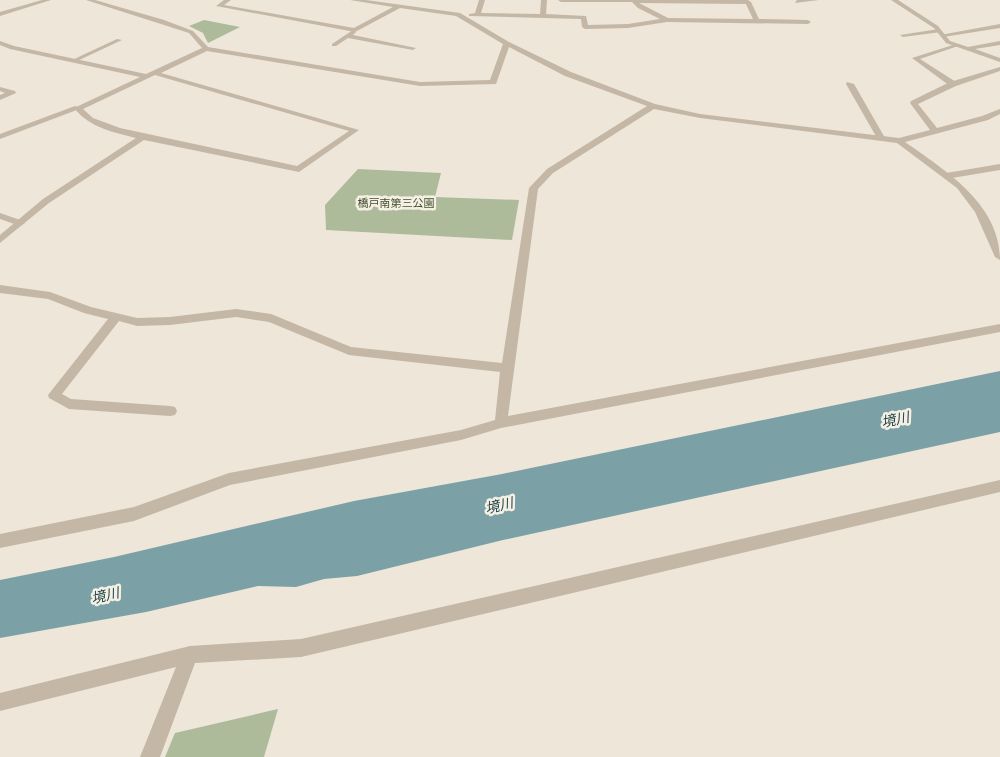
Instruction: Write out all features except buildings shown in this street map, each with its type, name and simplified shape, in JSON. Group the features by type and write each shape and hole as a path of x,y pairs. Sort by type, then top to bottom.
{"street":[{"path":"0,14 48,0"},
{"path":"89,0 162,21 191,32 206,49"},
{"path":"228,0 219,6 355,30"},
{"path":"353,0 478,16 584,17 585,27 628,26 667,20 808,22"},
{"path":"334,45 355,30 410,0"},
{"path":"478,16 482,0"},
{"path":"543,16 544,0"},
{"path":"562,0 748,2 757,22"},
{"path":"797,2 816,0"},
{"path":"894,0 921,16 941,33 948,42 1000,60"},
{"path":"634,1 640,7 667,20"},
{"path":"0,5 15,10"},
{"path":"458,14 507,43 568,74 653,106 700,116 799,130 899,141 985,118 1000,111"},
{"path":"904,35 1000,26"},
{"path":"347,36 413,48"},
{"path":"73,61 119,40"},
{"path":"0,43 12,48 73,61 150,74 355,130 299,169 144,137 104,126 84,117 78,108"},
{"path":"0,137 78,108 206,49 437,85 493,82 507,43"},
{"path":"968,49 1000,43"},
{"path":"953,84 915,58 958,45"},
{"path":"935,131 914,103 953,84 1000,69"},
{"path":"850,84 881,138"},
{"path":"0,89 12,93 0,98"},
{"path":"501,423 507,368 534,188 550,171 653,106"},
{"path":"0,240 46,201 144,137"},
{"path":"899,141 960,186 980,211 1000,257"},
{"path":"946,176 1000,167"},
{"path":"0,216 20,222"},
{"path":"989,230 1000,228"},
{"path":"0,289 50,296 137,322 170,321 236,312 271,318 348,351 507,368"},
{"path":"116,316 54,395 69,404 170,411"},
{"path":"0,542 134,514 229,478 461,435 501,423 1000,328"},
{"path":"0,702 190,655 301,648 1000,486"},
{"path":"150,757 190,655"}],"green space":[{"path":"204,20 240,27 208,43 203,33 189,26"},
{"name":"橋戸南第三公園","path":"358,169 441,173 435,197 519,200 512,240 326,230 325,205"},
{"path":"278,709 264,757 165,757 175,733"}],"water":[{"name":"境川","path":"1000,371 1000,432 503,540 357,576 324,579 296,587 258,586 146,612 0,638 0,580 114,557 354,501 502,474"}]}
